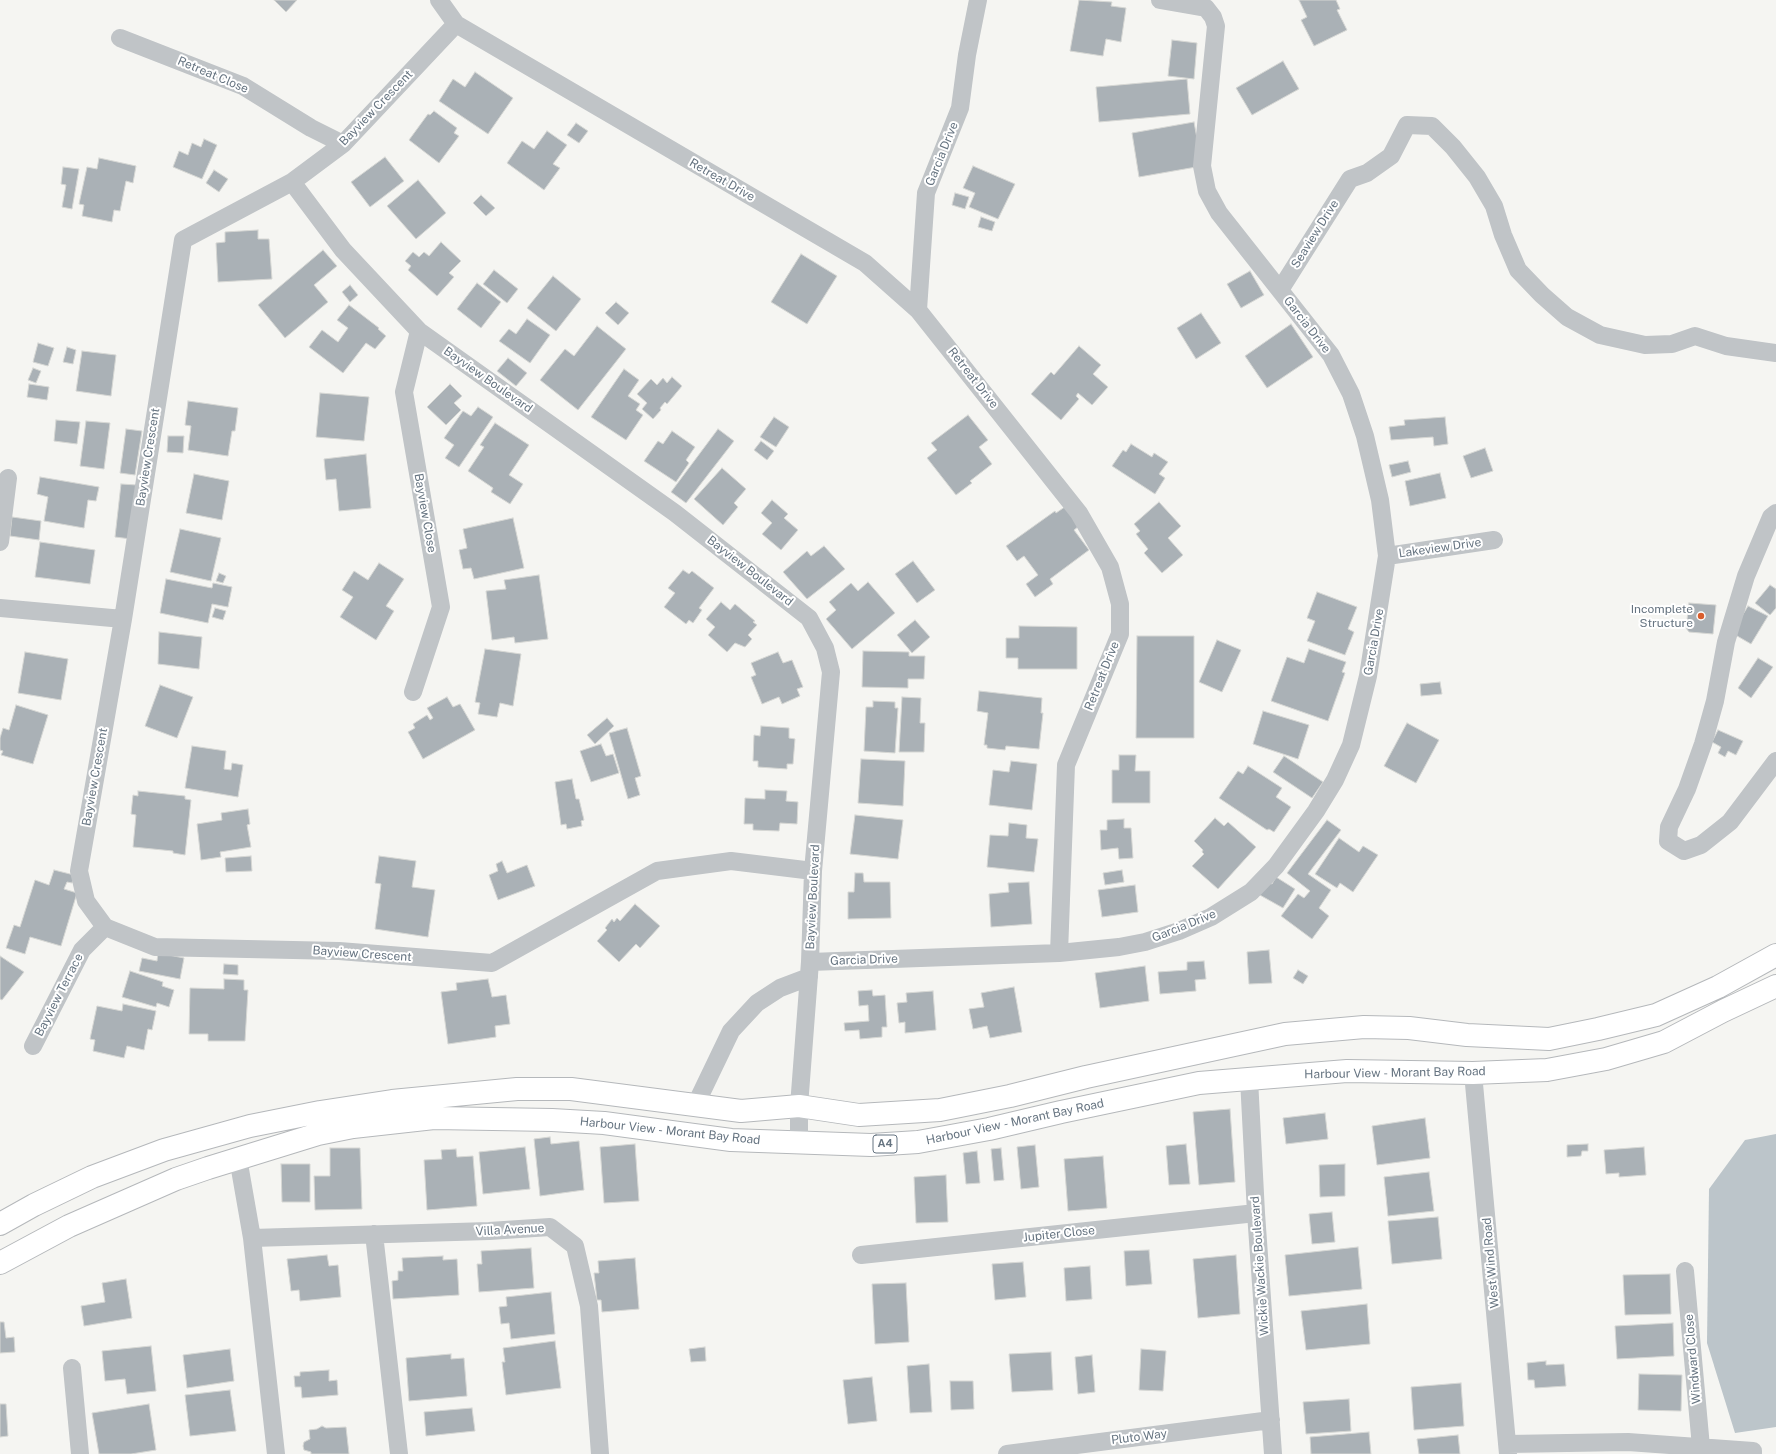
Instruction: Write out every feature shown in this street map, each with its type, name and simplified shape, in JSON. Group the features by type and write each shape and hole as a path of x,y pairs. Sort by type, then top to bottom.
{"highway":[{"path":"0,1224 34,1205 92,1177 164,1150 250,1126 320,1112 446,1095 516,1089 571,1089 741,1111 799,1106 859,1115 940,1110 1010,1096 1086,1077 1285,1034 1364,1027 1409,1028 1467,1035 1549,1038 1598,1029 1656,1015 1718,987 1776,955"},
{"name":"Harbour View - Morant Bay Road","path":"0,1263 69,1226 183,1177 238,1158 318,1134 353,1127 434,1118 552,1120 604,1123 731,1140 870,1145 918,1142 989,1129 1061,1112 1199,1083 1348,1071 1473,1073 1547,1070 1606,1059 1664,1042 1723,1011 1776,986"},
{"path":"132,1162 143,1194"}],"street":[{"path":"439,0 456,24"},
{"name":"Garcia Drive","path":"918,310 926,193 960,108 967,55 978,0"},
{"name":"Garcia Drive","path":"695,1106 731,1031 757,1003 810,970 1119,947 1145,942 1180,931 1211,917 1251,892 1276,866 1320,805 1335,780 1351,745 1368,676 1387,556 1380,500 1365,436 1351,394 1331,355 1280,290 1265,274 1219,213 1207,192 1202,166 1216,26 1214,17 1206,8 1160,0"},
{"name":"Bayview Crescent","path":"456,24 343,144 292,182 183,240 123,619 78,871 86,901 105,927 155,947 339,951 492,963 657,871 731,862 813,871"},
{"name":"Retreat Drive","path":"456,24 865,263 918,310 1079,513 1110,567 1120,604 1120,634 1066,764 1059,952"},
{"name":"Retreat Close","path":"120,38 243,86 311,128 343,144"},
{"name":"Seaview Drive","path":"1280,290 1350,179 1367,173 1391,156 1407,125 1432,126 1453,147 1477,177 1494,206 1503,235 1518,270 1542,295 1567,317 1600,335 1645,345 1672,344 1695,336 1726,346 1776,353"},
{"name":"Bayview Boulevard","path":"292,182 343,250 419,331 675,513 809,618 825,648 831,672 813,871 810,970 799,1106 799,1142"},
{"name":"Bayview Close","path":"413,692 441,607 404,392 419,331"},
{"path":"0,542 8,478"},
{"path":"1776,513 1771,517 1746,576 1726,642 1715,701 1703,744 1687,789 1669,827 1668,841 1684,851 1701,844 1730,822 1776,761"},
{"name":"Lakeview Drive","path":"1387,556 1494,540"},
{"path":"0,608 123,619"},
{"name":"Bayview Terrace","path":"33,1046 82,950 105,927"},
{"name":"West Wind Road","path":"1473,1073 1508,1449"},
{"name":"Wickie Wackie Boulevard","path":"1249,1079 1256,1213 1273,1454"},
{"path":"238,1158 252,1238 276,1454"},
{"name":"Jupiter Close","path":"861,1255 1256,1213"},
{"name":"Villa Avenue","path":"252,1238 489,1231 550,1227 575,1246 589,1306 600,1454"},
{"path":"374,1234 399,1454"},
{"name":"Windward Close","path":"1685,1271 1701,1447"},
{"path":"72,1368 80,1454"},
{"name":"Pluto Way","path":"1006,1454 1271,1420"},
{"path":"1508,1449 1628,1442 1753,1451 1753,1454"}],"shaded area":[{"path":"1776,1134 1776,1427 1735,1433 1707,1343 1709,1189 1745,1140"}],"building":[{"path":"274,0 297,0 286,12"},
{"path":"1079,0 1112,2 1111,6 1126,8 1121,42 1106,39 1103,56 1070,51"},
{"path":"1299,0 1336,0 1340,9 1337,10 1347,30 1314,46 1301,20 1307,17"},
{"path":"1172,40 1197,43 1194,79 1168,76"},
{"path":"1283,61 1299,89 1252,115 1236,88"},
{"path":"475,72 513,98 488,134 439,101 453,79 465,87"},
{"path":"1187,79 1190,114 1099,122 1096,87"},
{"path":"434,111 457,128 454,133 459,136 439,163 409,140 428,114 430,115"},
{"path":"1194,122 1202,166 1139,177 1132,133"},
{"path":"576,123 588,131 579,143 567,135"},
{"path":"547,131 567,145 553,164 560,168 544,190 507,163 522,141 534,149"},
{"path":"204,139 217,145 202,179 173,167 179,151 188,155 192,143 201,147"},
{"path":"385,157 404,181 370,207 351,182"},
{"path":"99,158 136,166 133,183 126,181 120,211 114,210 112,222 82,216 84,205 79,204 87,167 97,169"},
{"path":"973,166 1015,184 998,219 969,207 975,193 963,188"},
{"path":"63,167 79,169 72,209 62,207 66,185 61,184"},
{"path":"214,170 228,179 219,192 206,183"},
{"path":"418,180 446,213 416,239 387,206"},
{"path":"955,193 969,197 965,209 952,205"},
{"path":"481,195 495,208 486,216 473,203"},
{"path":"981,217 995,222 992,231 978,227"},
{"path":"258,230 258,239 269,239 272,279 218,282 216,243 225,242 225,232"},
{"path":"441,242 461,261 449,273 454,277 437,296 408,270 411,266 405,261 413,252 419,257 424,252 429,256"},
{"path":"323,250 337,266 314,285 328,302 285,338 258,305"},
{"path":"801,254 837,276 807,324 771,302"},
{"path":"494,270 518,289 507,303 483,284"},
{"path":"1250,271 1264,295 1241,308 1227,284"},
{"path":"553,276 581,299 556,331 527,308"},
{"path":"477,283 501,302 481,328 457,309"},
{"path":"350,285 358,295 350,302 342,292"},
{"path":"616,302 629,313 618,325 605,313"},
{"path":"349,305 379,328 378,329 386,336 375,349 366,343 343,373 309,347 322,330 338,342 348,328 337,320"},
{"path":"1201,313 1221,343 1196,359 1177,328"},
{"path":"527,319 550,335 530,363 499,341 509,329 516,334"},
{"path":"1291,324 1313,357 1267,388 1245,356"},
{"path":"597,326 626,349 578,410 540,380 565,349 574,356"},
{"path":"38,343 54,348 48,366 33,362"},
{"path":"1079,346 1101,365 1093,374 1108,387 1092,405 1078,393 1076,396 1079,399 1061,420 1031,394 1051,372 1054,375"},
{"path":"67,347 76,350 73,364 63,362"},
{"path":"82,351 116,355 111,396 76,391"},
{"path":"508,358 527,373 516,386 497,371"},
{"path":"33,368 41,371 36,383 28,380"},
{"path":"624,369 639,380 628,396 640,404 636,410 643,415 626,440 591,417"},
{"path":"672,377 682,386 667,404 665,402 660,408 661,410 653,419 642,409 647,403 637,394 651,379 657,385 663,378 667,383"},
{"path":"29,384 49,387 47,400 27,397"},
{"path":"450,384 462,396 454,403 461,410 446,425 427,407"},
{"path":"320,393 369,397 364,441 316,437"},
{"path":"188,401 238,408 235,431 232,431 228,456 188,450 191,426 185,425"},
{"path":"478,407 493,417 459,467 445,458 454,445 444,438 463,411 471,416"},
{"path":"968,415 988,440 979,447 992,464 970,481 972,483 956,495 927,458 937,450 931,443"},
{"path":"774,417 789,427 776,447 760,437"},
{"path":"1445,417 1448,444 1434,446 1433,437 1391,440 1389,427 1405,425 1404,420"},
{"path":"56,420 80,422 77,444 54,441"},
{"path":"86,421 110,423 104,469 80,466"},
{"path":"495,423 529,445 509,475 523,484 510,504 491,492 493,488 468,471 484,447 480,445"},
{"path":"126,429 142,431 135,475 120,473"},
{"path":"718,429 734,441 686,503 671,492"},
{"path":"672,431 695,447 686,460 689,463 676,482 644,461 658,441 663,444"},
{"path":"168,436 184,436 183,453 167,452"},
{"path":"761,441 774,451 767,460 754,450"},
{"path":"1131,444 1152,457 1154,453 1168,462 1159,474 1165,478 1155,494 1112,466 1123,450 1126,452"},
{"path":"1485,448 1493,471 1471,478 1463,456"},
{"path":"366,454 371,508 339,511 336,479 326,480 324,459"},
{"path":"1408,461 1411,472 1392,477 1389,465"},
{"path":"722,468 746,489 734,503 738,507 723,525 694,499"},
{"path":"1440,473 1446,498 1410,506 1405,481"},
{"path":"194,474 229,481 222,520 186,513"},
{"path":"40,477 99,487 96,501 88,500 84,528 44,521 48,497 37,494"},
{"path":"121,484 137,485 131,539 115,537"},
{"path":"772,500 788,514 784,518 798,530 781,550 762,534 772,523 761,513"},
{"path":"1159,502 1181,526 1168,538 1183,555 1162,573 1144,553 1148,549 1136,534 1140,531 1134,524"},
{"path":"1069,504 1083,523 1074,530 1089,550 1050,579 1053,584 1035,597 1026,584 1038,575 1024,556 1017,561 1006,546 1055,511 1056,513"},
{"path":"12,517 41,521 39,540 10,536"},
{"path":"513,518 524,568 474,579 471,568 463,569 459,550 467,548 463,529"},
{"path":"180,529 221,538 211,581 170,572"},
{"path":"40,542 95,550 90,584 35,577"},
{"path":"824,546 845,569 807,599 783,572 807,551 811,556"},
{"path":"913,561 935,590 917,603 895,574"},
{"path":"379,563 404,579 386,606 394,611 376,640 340,617 353,597 342,590 354,571 368,580"},
{"path":"683,570 689,574 692,571 714,588 699,608 702,610 693,623 689,620 686,624 664,607 675,593 668,588"},
{"path":"219,573 226,576 223,583 216,581"},
{"path":"539,575 548,639 515,643 514,637 492,640 486,591 506,589 504,580"},
{"path":"166,579 212,588 213,583 232,587 228,607 212,604 208,623 160,613"},
{"path":"868,582 895,613 852,649 826,619 836,610 829,602 851,583 858,591"},
{"path":"1770,585 1776,589 1776,608 1770,615 1755,603"},
{"path":"1317,592 1357,607 1348,629 1354,632 1345,655 1307,641 1315,621 1307,618"},
{"path":"721,602 730,610 735,604 755,621 753,622 757,625 748,635 752,639 745,647 735,643 727,652 708,635 715,627 706,619"},
{"name":"Incomplete Structure","path":"1689,603 1716,605 1713,634 1689,632 1686,628"},
{"path":"1748,606 1768,616 1751,644 1732,633"},
{"path":"215,608 226,611 223,620 212,617"},
{"path":"915,620 930,637 912,653 897,635"},
{"path":"1019,626 1077,627 1077,669 1018,669 1018,658 1006,658 1006,638 1019,638"},
{"path":"159,632 202,637 199,669 158,664"},
{"path":"1137,636 1194,636 1194,738 1136,738"},
{"path":"1217,640 1241,650 1222,692 1199,682"},
{"path":"485,649 521,654 513,706 500,703 497,717 478,714 480,703 475,702"},
{"path":"1309,649 1346,662 1342,672 1345,673 1328,721 1271,701 1287,657 1304,663"},
{"path":"863,651 909,652 909,656 925,656 924,679 908,679 908,688 862,687"},
{"path":"25,652 68,659 61,700 18,693"},
{"path":"778,652 783,663 792,660 803,687 797,689 800,696 782,704 779,697 762,704 751,677 756,675 751,663"},
{"path":"1758,658 1773,667 1751,698 1738,688"},
{"path":"1440,682 1442,694 1421,696 1420,684"},
{"path":"160,685 193,697 177,738 145,726"},
{"path":"979,691 1042,698 1041,713 1043,713 1039,749 1006,746 1005,750 987,748 987,745 984,745 988,713 977,711"},
{"path":"447,697 453,707 460,704 475,730 423,759 408,732 415,728 413,724 427,715 430,720 433,718 427,708"},
{"path":"902,697 921,698 920,723 925,723 924,752 899,752"},
{"path":"873,701 895,702 895,708 898,708 895,753 864,751 866,707 873,707"},
{"path":"16,705 48,715 33,764 1,755 3,751 0,750 0,738 3,728 9,730"},
{"path":"1263,711 1309,725 1298,759 1253,744"},
{"path":"607,718 614,726 595,744 587,735"},
{"path":"1407,723 1439,740 1416,783 1384,766"},
{"path":"761,726 789,728 789,738 795,739 793,764 787,764 787,769 758,767 758,761 753,761 754,735 760,736"},
{"path":"627,728 641,776 635,778 640,795 628,799 609,733"},
{"path":"1718,730 1743,741 1736,755 1728,751 1725,757 1718,753 1721,747 1712,742"},
{"path":"601,744 606,756 613,754 619,773 591,782 580,751"},
{"path":"192,746 226,751 224,769 231,770 232,763 243,765 238,797 185,788"},
{"path":"1119,755 1136,755 1135,771 1150,771 1150,803 1112,803 1112,770 1119,770"},
{"path":"1284,756 1323,782 1312,798 1273,772"},
{"path":"861,759 905,761 903,806 858,803"},
{"path":"1011,761 1037,764 1032,810 989,805 993,770 1009,772"},
{"path":"1248,766 1282,788 1276,797 1291,807 1274,832 1269,829 1267,830 1219,798 1238,771 1243,774"},
{"path":"572,779 576,799 579,799 584,820 581,821 582,826 567,829 566,824 561,825 555,782"},
{"path":"765,790 787,791 786,801 798,802 797,824 780,823 779,831 753,830 753,824 744,824 745,798 765,799"},
{"path":"138,791 185,796 185,799 191,800 185,855 173,853 173,851 133,847 136,815 131,814 133,795 138,796"},
{"path":"248,809 250,824 247,825 251,847 220,852 221,857 201,860 197,824 222,820 221,813"},
{"path":"855,815 903,820 898,859 850,854"},
{"path":"1215,818 1224,826 1228,822 1256,847 1218,889 1192,866 1204,854 1202,852 1203,850 1194,841"},
{"path":"1124,819 1124,828 1131,828 1133,858 1119,859 1118,848 1101,850 1100,830 1107,830 1107,820"},
{"path":"1327,820 1341,830 1308,874 1331,890 1319,908 1329,916 1312,939 1281,916 1298,894 1304,898 1310,891 1287,873"},
{"path":"1009,823 1027,825 1026,838 1038,839 1034,872 987,867 990,835 1008,836"},
{"path":"1339,838 1359,852 1363,846 1378,855 1353,892 1340,883 1337,888 1315,874"},
{"path":"251,856 252,871 226,872 225,858"},
{"path":"379,856 416,861 412,887 435,890 428,937 375,929 381,884 375,883"},
{"path":"502,861 507,873 527,865 535,886 498,900 489,875 498,871 496,864"},
{"path":"54,870 74,875 72,883 67,882 64,889 77,893 61,946 30,937 25,954 6,948 14,925 20,927 35,880 49,885"},
{"path":"1122,870 1124,882 1105,885 1103,873"},
{"path":"855,873 863,873 864,882 890,882 891,918 848,919 848,892 854,892"},
{"path":"1276,877 1295,889 1283,908 1258,894 1266,881 1272,884"},
{"path":"1029,882 1032,924 991,927 989,894 1009,892 1008,883"},
{"path":"1135,885 1138,912 1102,917 1098,890"},
{"path":"635,904 660,926 640,948 636,944 619,962 597,941 607,930 605,928 612,919 614,922 617,918 620,921"},
{"path":"1269,950 1272,983 1249,984 1247,952"},
{"path":"158,953 184,958 180,979 139,971 142,958 157,961"},
{"path":"0,956 24,972 2,1000 0,999"},
{"path":"1204,961 1206,979 1195,980 1196,991 1160,994 1158,972 1187,970 1187,962"},
{"path":"224,964 238,965 238,975 223,974"},
{"path":"1145,966 1149,1001 1100,1008 1095,973"},
{"path":"1298,970 1308,976 1303,984 1293,978"},
{"path":"130,971 163,982 162,986 174,990 169,1007 157,1003 156,1007 122,997"},
{"path":"224,979 244,980 244,990 248,990 245,1041 208,1041 208,1034 189,1034 190,988 224,989"},
{"path":"488,979 492,997 506,995 510,1024 495,1026 496,1037 448,1044 441,992 457,990 456,983"},
{"path":"1014,987 1022,1032 990,1038 987,1026 973,1029 969,1009 984,1007 981,993"},
{"path":"872,990 873,996 885,995 887,1027 882,1027 882,1037 860,1039 859,1030 845,1031 844,1023 869,1021 868,1005 859,1006 858,991"},
{"path":"933,991 936,1030 905,1033 905,1022 899,1023 897,1003 907,1002 906,993"},
{"path":"123,1004 156,1011 152,1030 148,1029 144,1050 127,1046 124,1058 93,1051 95,1040 90,1039 97,1006 122,1011"},
{"path":"1230,1109 1235,1182 1199,1185 1193,1112"},
{"path":"1325,1113 1328,1139 1286,1144 1283,1118"},
{"path":"1425,1118 1430,1158 1377,1165 1372,1126"},
{"path":"550,1137 551,1144 579,1141 584,1190 540,1196 534,1139"},
{"path":"635,1144 639,1201 604,1203 600,1147"},
{"path":"1186,1144 1190,1184 1169,1185 1166,1146"},
{"path":"1588,1144 1588,1151 1582,1151 1581,1156 1567,1157 1567,1145"},
{"path":"1035,1145 1039,1187 1021,1189 1017,1147"},
{"path":"525,1147 530,1189 483,1194 479,1152"},
{"path":"1644,1147 1646,1175 1619,1177 1619,1173 1606,1174 1604,1150"},
{"path":"330,1148 360,1148 362,1209 315,1210 314,1176 330,1176"},
{"path":"1001,1148 1004,1180 994,1181 991,1149"},
{"path":"456,1149 457,1157 473,1156 477,1206 427,1210 424,1160 442,1159 441,1150"},
{"path":"977,1151 980,1183 966,1184 963,1153"},
{"path":"1103,1156 1107,1208 1068,1211 1064,1159"},
{"path":"281,1164 310,1164 310,1202 282,1202"},
{"path":"1345,1164 1345,1196 1320,1197 1319,1165"},
{"path":"1429,1172 1434,1211 1388,1216 1384,1177"},
{"path":"946,1175 948,1222 916,1223 914,1177"},
{"path":"1332,1212 1335,1242 1312,1244 1309,1214"},
{"path":"1438,1217 1442,1259 1392,1264 1388,1221"},
{"path":"1358,1247 1362,1289 1289,1296 1285,1255"},
{"path":"531,1248 534,1288 479,1292 477,1264 482,1264 481,1251"},
{"path":"1149,1250 1152,1284 1126,1286 1124,1251"},
{"path":"327,1255 329,1266 338,1265 341,1297 300,1301 299,1290 291,1291 287,1259"},
{"path":"1236,1255 1240,1314 1198,1318 1193,1259"},
{"path":"443,1256 443,1260 457,1259 459,1295 393,1299 392,1281 398,1280 398,1271 403,1271 402,1258"},
{"path":"635,1258 639,1309 602,1312 601,1300 597,1300 594,1273 599,1273 598,1261"},
{"path":"1023,1262 1026,1297 995,1300 992,1264"},
{"path":"1090,1266 1092,1299 1066,1301 1064,1268"},
{"path":"1670,1274 1671,1314 1625,1315 1623,1275"},
{"path":"126,1279 132,1318 84,1326 81,1306 105,1302 102,1283"},
{"path":"906,1283 909,1342 875,1344 872,1284"},
{"path":"551,1292 555,1334 511,1339 509,1323 501,1324 499,1307 507,1306 506,1297"},
{"path":"1367,1304 1370,1344 1306,1350 1301,1311"},
{"path":"0,1322 4,1322 6,1338 14,1337 15,1352 0,1353"},
{"path":"1673,1323 1674,1356 1617,1359 1615,1326"},
{"path":"555,1341 561,1388 506,1395 502,1362 505,1362 503,1348"},
{"path":"151,1346 156,1391 127,1394 125,1379 105,1381 102,1351"},
{"path":"705,1347 706,1361 691,1362 689,1349"},
{"path":"230,1349 234,1381 187,1388 183,1355"},
{"path":"1141,1349 1166,1351 1163,1391 1139,1390"},
{"path":"1051,1352 1053,1390 1012,1392 1009,1354"},
{"path":"451,1354 451,1359 464,1358 467,1396 409,1401 406,1358"},
{"path":"1092,1355 1095,1392 1078,1394 1075,1357"},
{"path":"1546,1361 1546,1365 1564,1364 1566,1386 1535,1388 1534,1380 1528,1380 1527,1363"},
{"path":"929,1364 932,1412 910,1413 907,1366"},
{"path":"329,1370 329,1381 337,1380 338,1395 302,1398 301,1387 295,1387 294,1376 300,1376 300,1372"},
{"path":"1639,1374 1682,1375 1681,1411 1638,1410"},
{"path":"872,1377 877,1421 848,1424 843,1380"},
{"path":"950,1381 973,1381 974,1409 951,1410"},
{"path":"1461,1383 1464,1426 1414,1430 1411,1387"},
{"path":"230,1390 236,1431 190,1436 185,1395"},
{"path":"1349,1399 1351,1431 1306,1434 1303,1402"},
{"path":"0,1404 6,1404 8,1436 0,1437"},
{"path":"149,1404 156,1450 131,1454 99,1454 92,1413"},
{"path":"472,1408 475,1431 426,1436 424,1412"},
{"path":"322,1426 326,1428 346,1427 349,1454 311,1454 311,1452 304,1450 304,1442 310,1439 309,1430 317,1429"},
{"path":"1369,1432 1371,1454 1311,1454 1310,1437"},
{"path":"1458,1435 1460,1454 1419,1454 1417,1439"}],"place":[{"name":"Incomplete Structure","path":"1701,616"}]}
